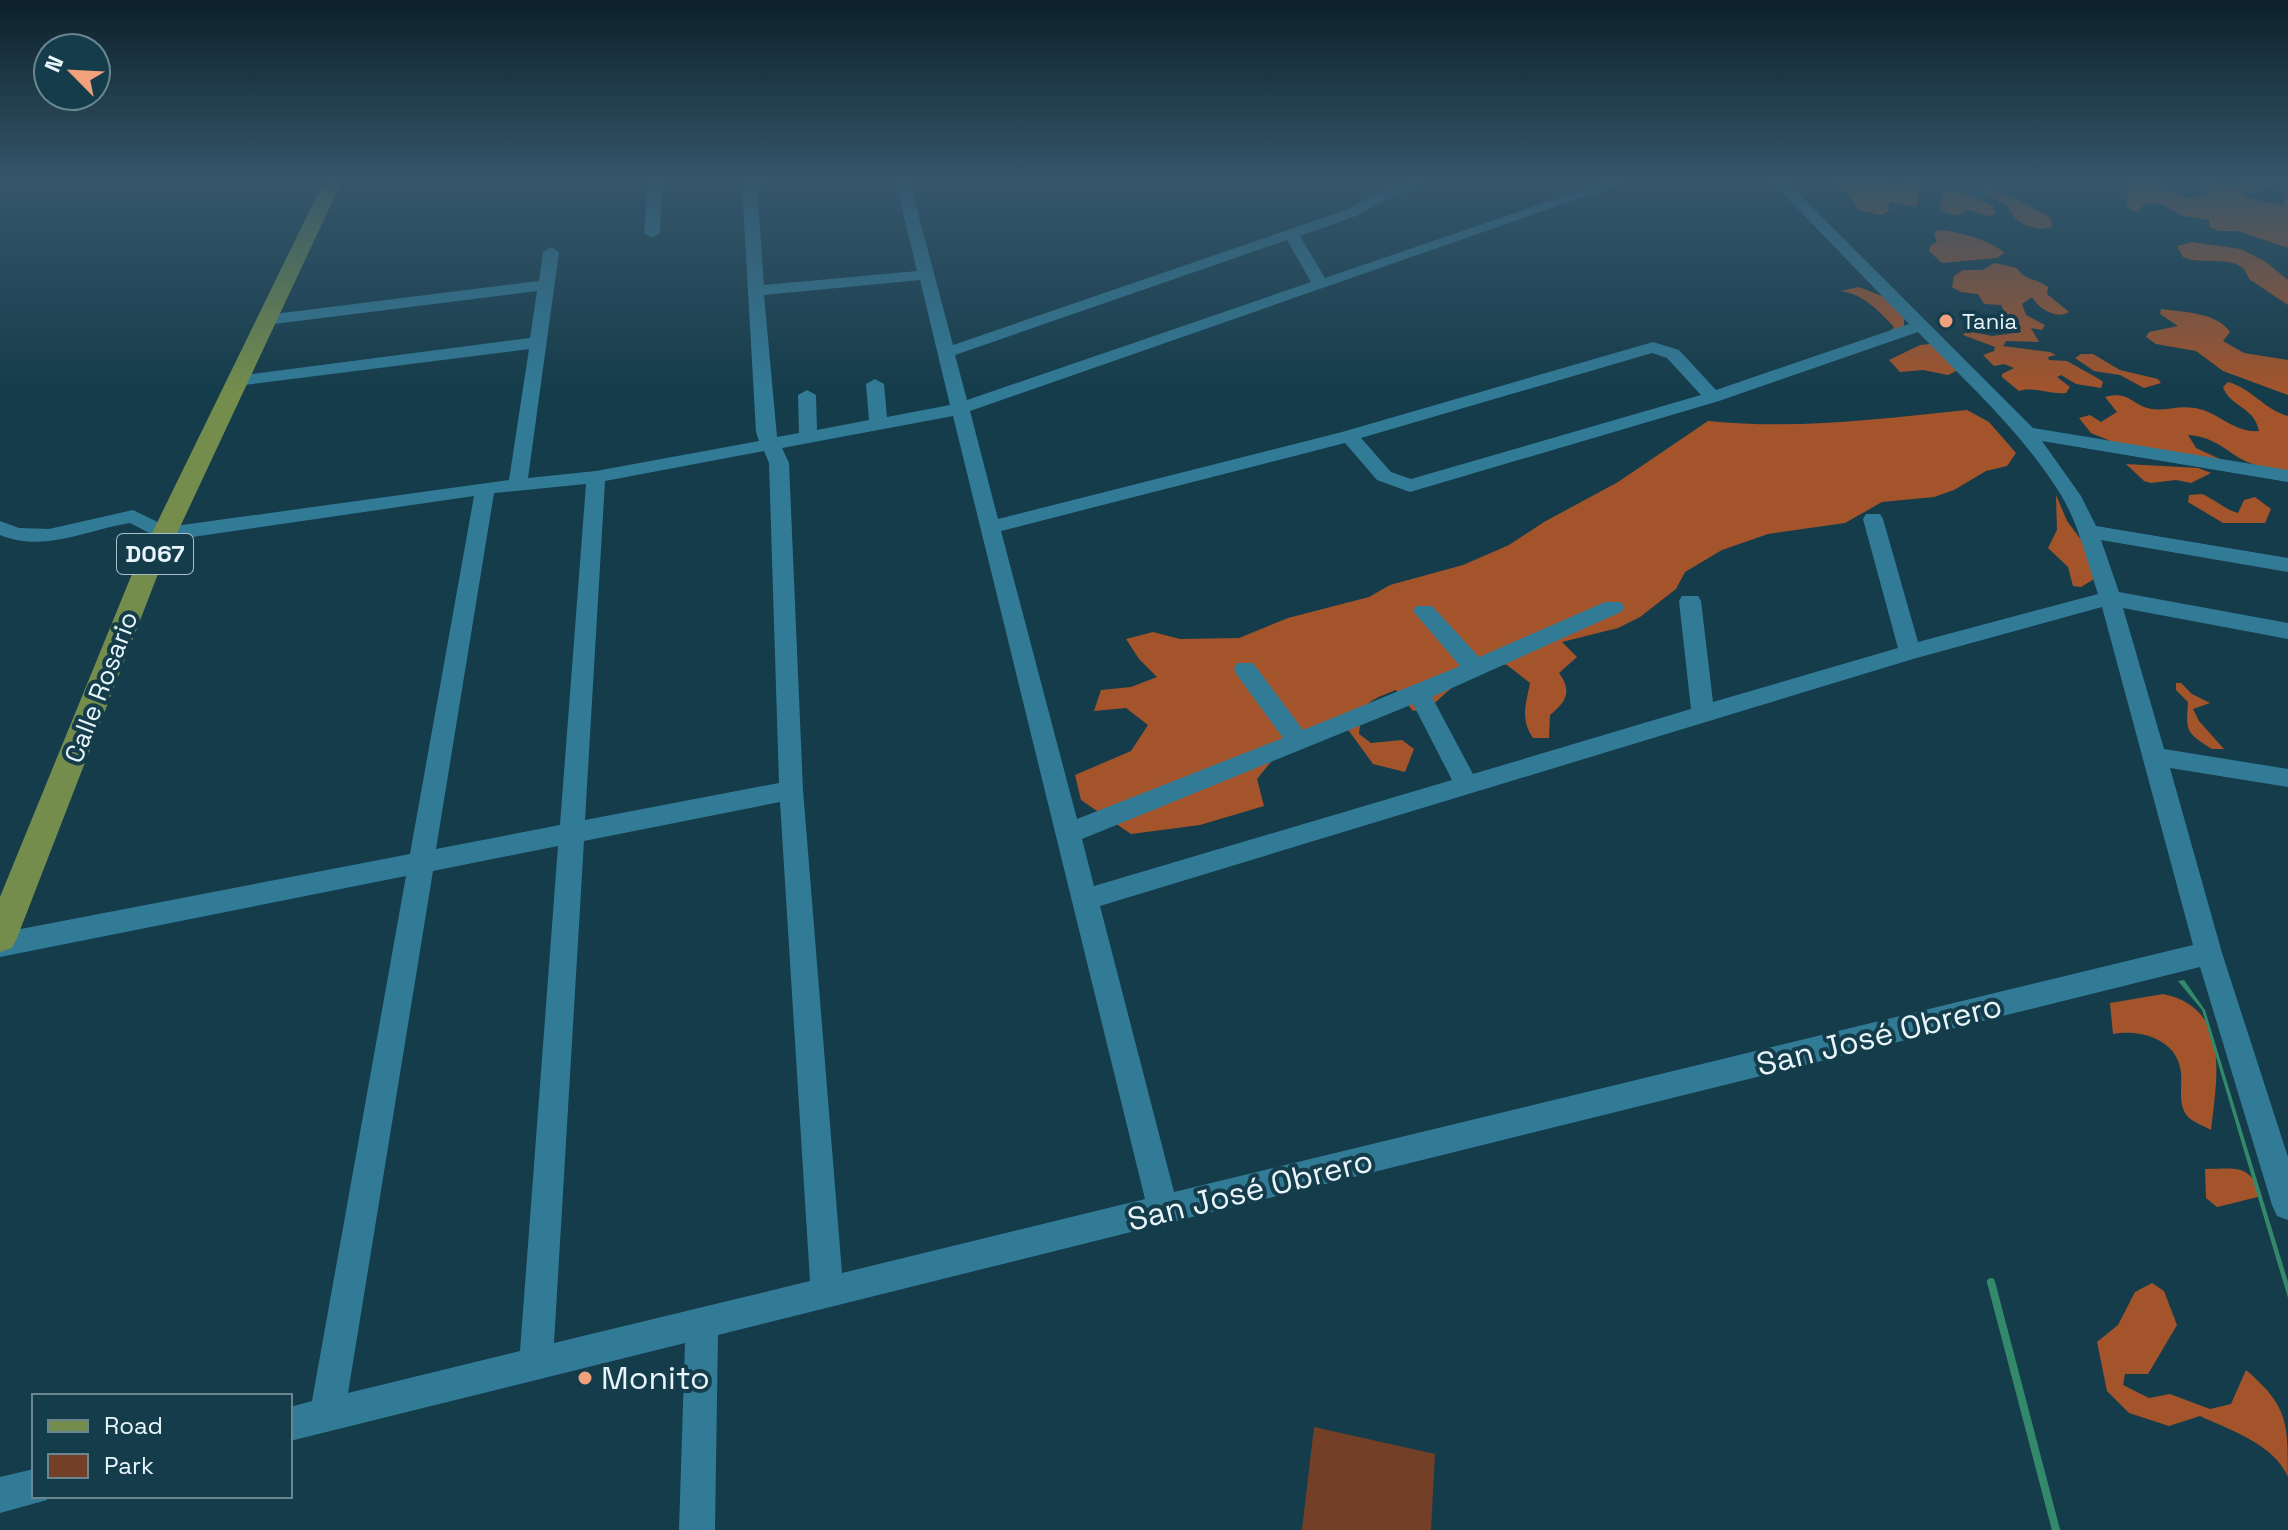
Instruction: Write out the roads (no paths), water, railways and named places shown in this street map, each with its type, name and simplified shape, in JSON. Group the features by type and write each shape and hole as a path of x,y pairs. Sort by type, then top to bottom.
{"main road":[{"name":"Calle Rosario","path":"0,938 140,587 300,250"}],"street":[{"path":"753,250 765,432 779,463 791,790 827,1293"},
{"path":"919,250 1164,1212"},
{"path":"945,353 1241,250"},
{"path":"1301,250 1321,285"},
{"path":"0,528 30,535 65,533 133,516 165,534 518,483 596,477 959,409 1421,250"},
{"path":"1845,250 2027,433 2071,496 2088,531 2156,757 2209,953 2288,1205"},
{"path":"518,483 551,252"},
{"path":"755,291 925,275"},
{"path":"266,320 545,285"},
{"path":"1349,436 1384,476 1410,486 1713,397 1919,326"},
{"path":"237,381 539,342"},
{"path":"989,528 1349,436 1653,347 1673,354 1713,397"},
{"path":"875,384 878,423"},
{"path":"807,395 808,435"},
{"path":"2027,433 2288,476"},
{"path":"536,1364 596,477"},
{"path":"327,1415 485,488"},
{"path":"1873,519 1910,652"},
{"path":"2088,531 2288,565"},
{"path":"1084,900 1910,652 2110,598 2288,631"},
{"path":"1690,601 1703,714"},
{"path":"1067,834 1419,693 1613,607"},
{"path":"1424,611 1475,668"},
{"path":"1245,669 1298,740"},
{"path":"1419,693 1467,785"},
{"path":"2156,757 2288,778"},
{"path":"0,945 791,790"},
{"name":"San José Obrero","path":"292,1424 1164,1212 2209,953"},
{"path":"697,1530 702,1324"},
{"path":"0,1495 32,1487"}],"waterway":[{"path":"1991,1282 2056,1530"}],"place":[{"name":"Tania","path":"1946,321"},
{"name":"Monito","path":"585,1378"}]}
